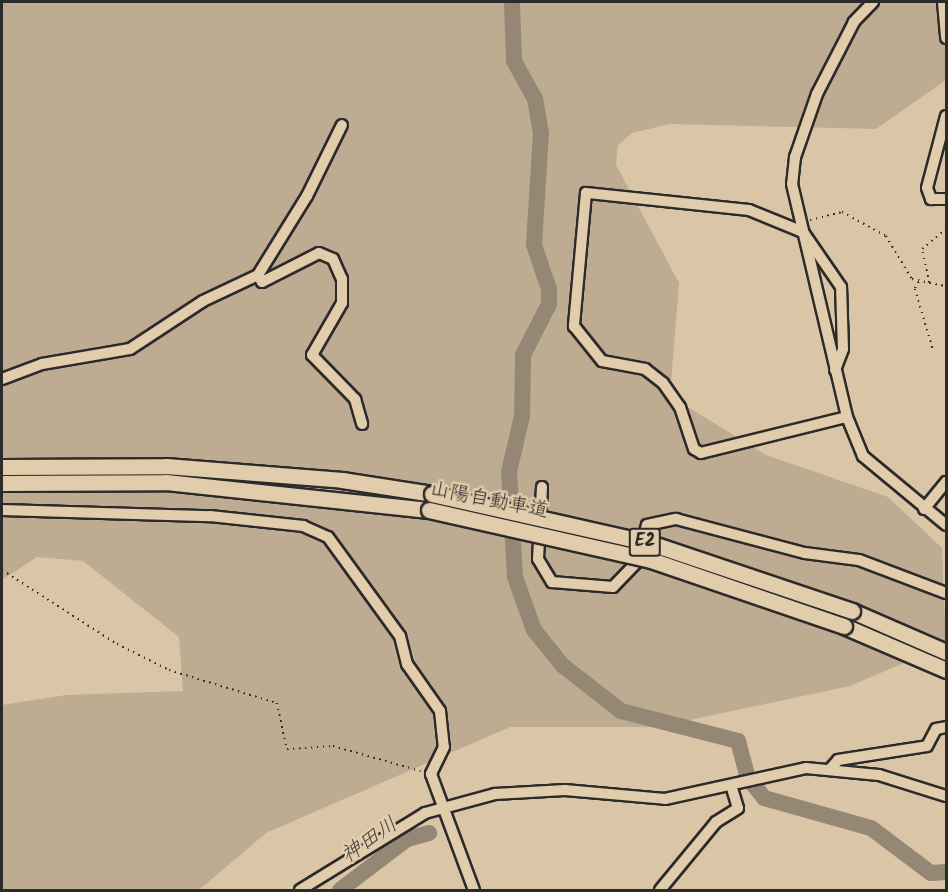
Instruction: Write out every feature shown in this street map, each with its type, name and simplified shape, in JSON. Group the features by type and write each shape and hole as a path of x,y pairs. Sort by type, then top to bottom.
{"highway":[{"name":"山陽自動車道","path":"2,467 260,472 432,494 653,544 852,611 946,652"},
{"name":"山陽自動車道","path":"4,483 258,488 429,510 651,560 844,626 946,670"}],"street":[{"path":"873,2 855,22 817,93 795,157 792,184 847,417 862,456 946,525"},
{"path":"943,2 946,38"},
{"path":"946,116 927,188 931,200 946,200"},
{"path":"2,379 42,364 130,349 203,301 258,275 342,125"},
{"path":"835,370 843,349 841,286 802,227 749,210 586,193 574,326 602,361 645,369 663,383 680,407 694,449 701,453 847,417"},
{"path":"258,275 262,282 319,253 333,259 342,279 342,303 312,356 355,399 362,424"},
{"path":"924,509 946,482"},
{"path":"542,487 538,560 552,582 613,587 637,562 647,525 676,519 805,553 859,560 946,593"},
{"path":"2,510 221,517 303,526 328,537 400,636 407,664 440,711 444,747 431,774 474,891"},
{"path":"830,769 838,760 927,746 936,729 946,727"},
{"path":"300,891 369,844 444,806 495,794 553,790 665,799 757,776 830,769 879,775 946,795"},
{"path":"660,891 716,822 738,808 735,783"}],"path":[{"path":"802,227 842,212 886,236 902,268 919,282 946,286"},
{"path":"930,285 922,249 946,229"},
{"path":"919,282 915,289 933,350"},
{"path":"2,570 117,644 169,670 277,703 287,749 333,746 431,774"}],"shaded area":[{"path":"2,2 944,2 946,80 876,129 670,124 632,133 618,145 616,165 679,283 670,396 766,455 888,497 942,548 946,645 850,686 657,727 510,727 266,833 199,890 2,890 2,705 66,695 183,691 179,637 83,561 37,557 2,580"}],"waterway":[{"path":"512,2 514,61 535,99 541,133 534,245 549,289 549,304 523,355 522,416 509,472 515,577 534,630 562,665 621,711 738,741 748,778 764,798 871,828 931,873 946,872"},
{"name":"神田川","path":"340,890 407,839 429,833"}]}
